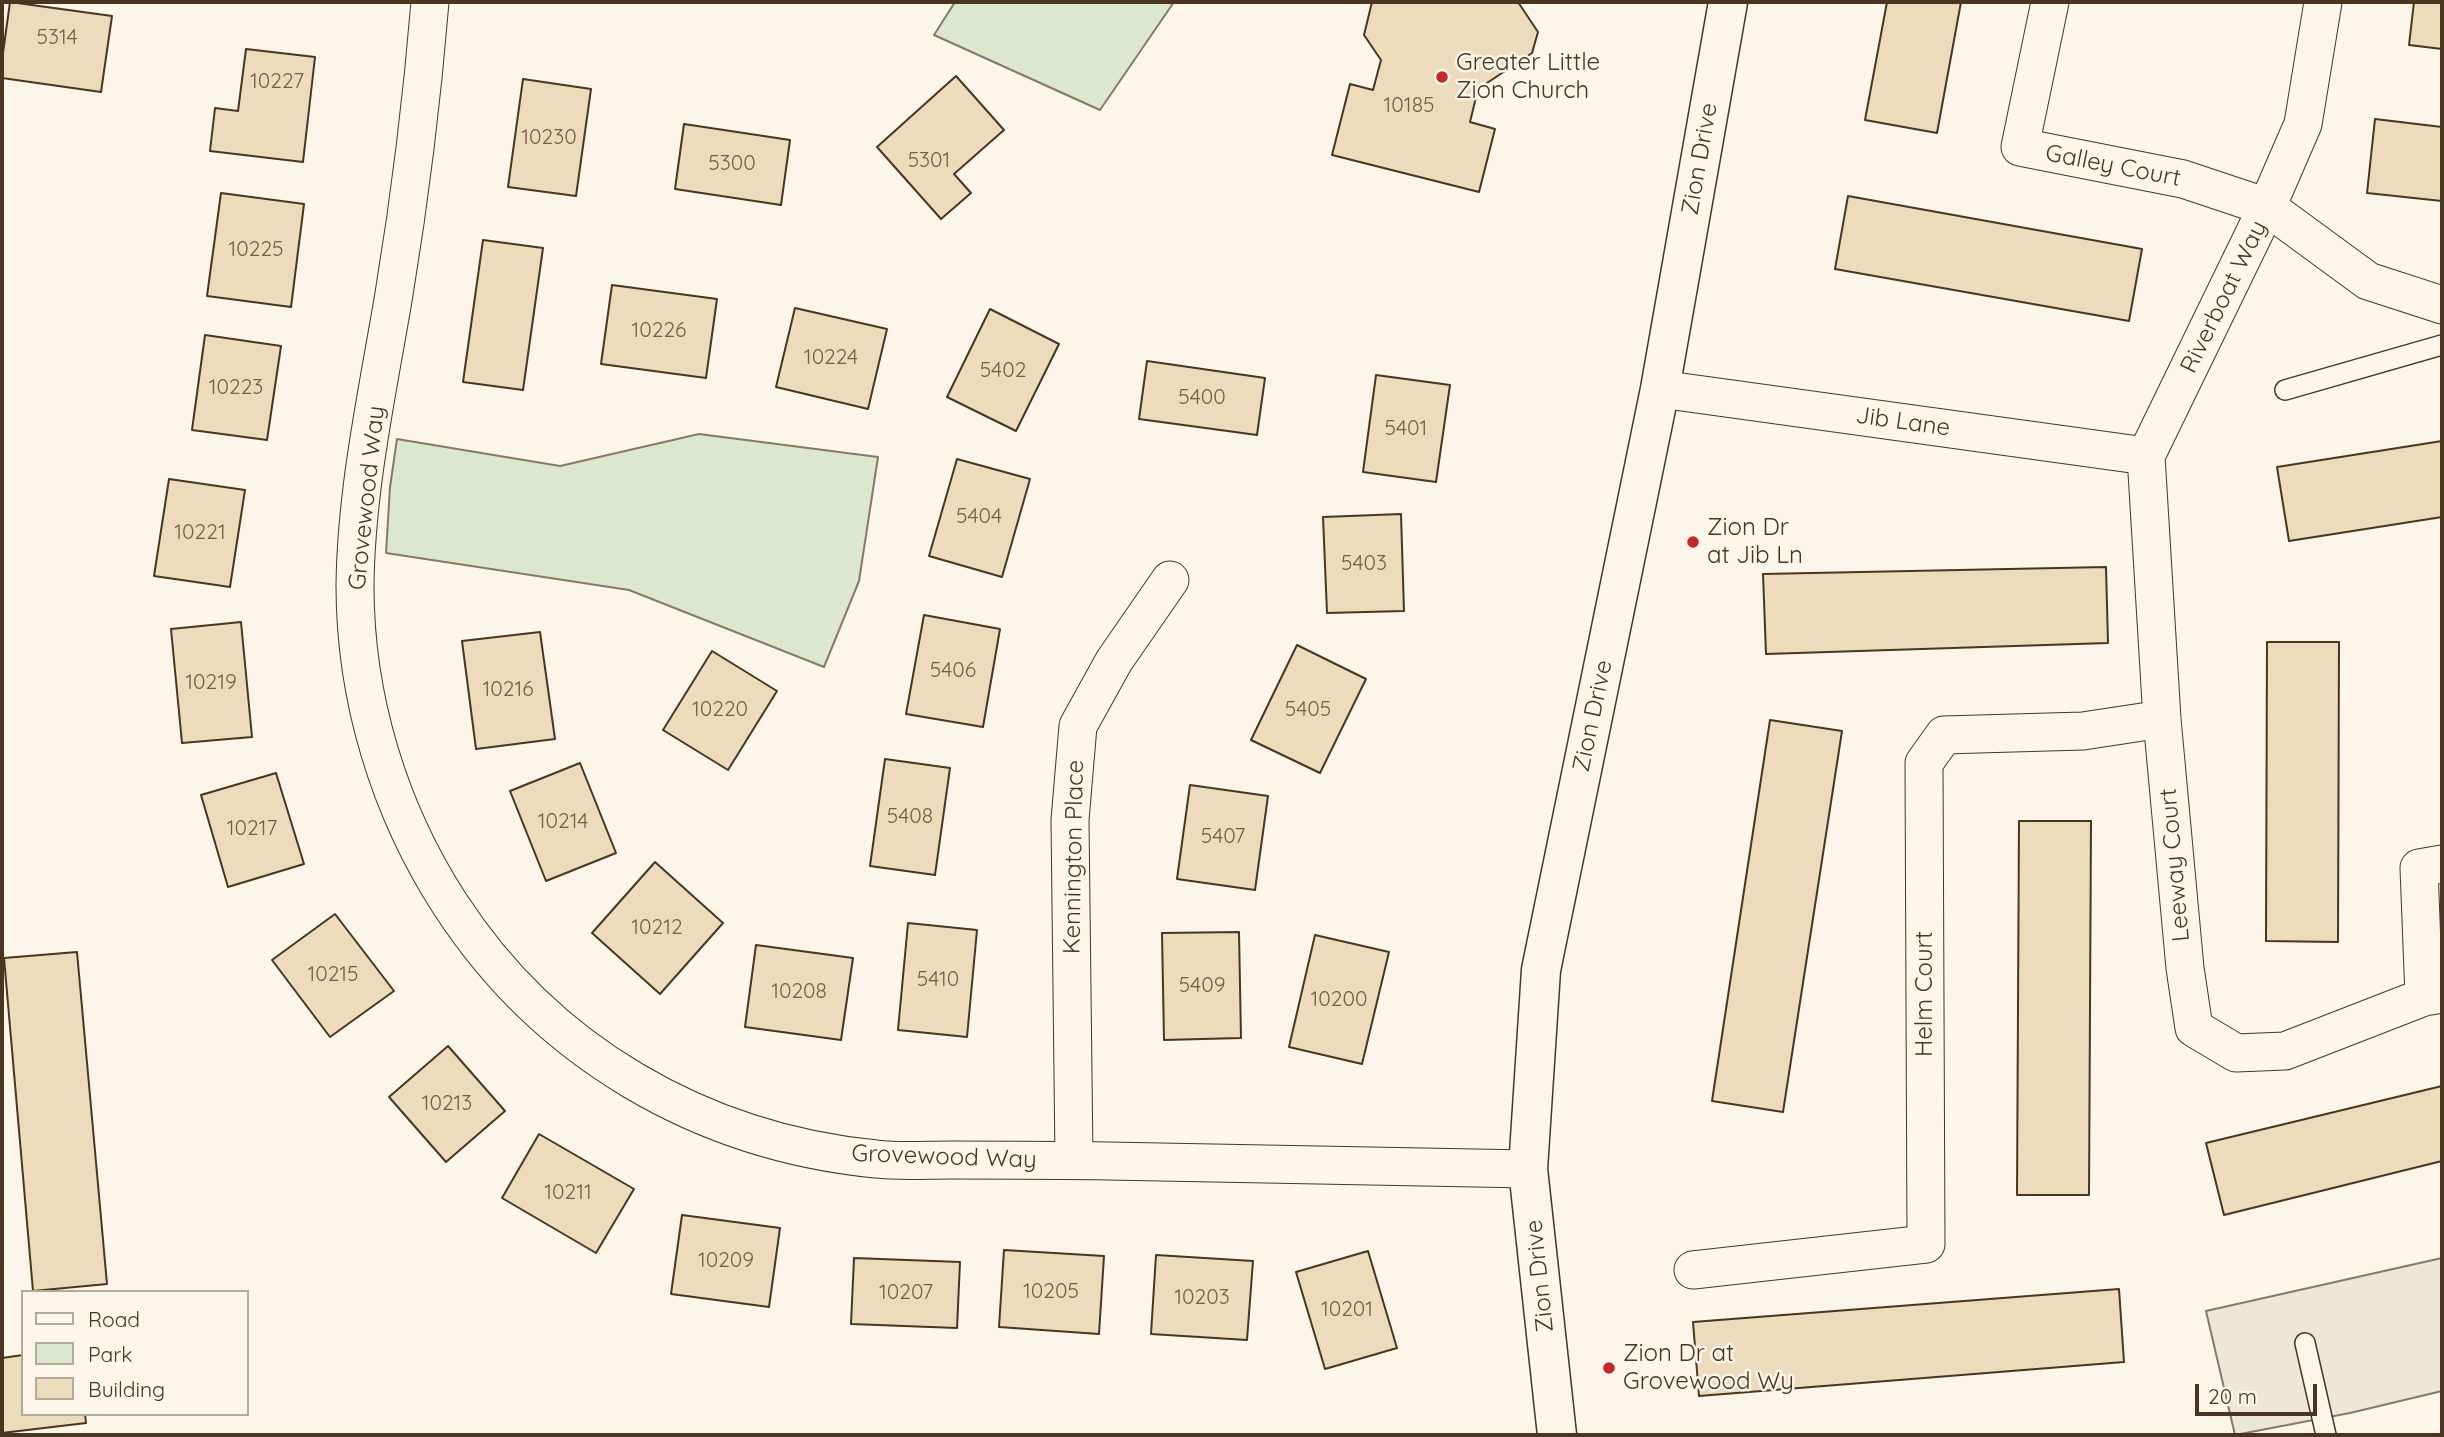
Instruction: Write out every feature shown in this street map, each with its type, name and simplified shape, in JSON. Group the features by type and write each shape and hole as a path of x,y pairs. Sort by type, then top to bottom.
{"street":[{"name":"Grovewood Way","path":"429,2 422,102 406,220 372,422 358,530 355,588 359,655 372,728 394,799 426,866 469,934 521,993 565,1034 615,1070 683,1108 751,1135 815,1151 880,1160 1074,1160 1528,1169"},
{"name":"Zion Drive","path":"1557,1435 1528,1169 1541,970 1660,388 1728,2"},
{"name":"Galley Court","path":"2050,2 2020,148 2183,179 2267,207"},
{"path":"2267,207 2303,124 2323,2"},
{"name":"Riverboat Way","path":"2146,456 2267,207 2368,281 2442,305"},
{"name":"Jib Lane","path":"1660,388 2146,456"},
{"name":"Leeway Court","path":"2146,456 2162,719 2185,968 2194,1028 2236,1053 2286,1051 2433,996 2419,868 2442,864"},
{"name":"Kennington Place","path":"1074,1160 1070,820 1078,726 1114,661 1170,580"},
{"name":"Helm Court","path":"1693,1270 1926,1244 1924,763 1944,734 2083,731 2162,719"}],"lane":[{"path":"2285,390 2442,345"},
{"path":"2305,1343 2326,1435"}],"green space":[{"path":"955,2 1174,2 1100,110 934,35"},
{"path":"699,434 878,457 859,581 824,667 629,590 386,553 390,487 397,439 560,466"}],"shaded area":[{"path":"2442,1258 2442,1391 2350,1413 2235,1435 2206,1311"}],"building":[{"path":"10,2 112,16 101,92 2,78"},
{"path":"1372,2 1518,2 1538,32 1532,53 1478,89 1470,122 1495,129 1479,192 1332,155 1350,84 1373,90 1381,60 1364,35"},
{"path":"1887,2 1961,2 1937,133 1865,120"},
{"path":"2414,2 2442,2 2442,49 2409,45"},
{"path":"246,49 315,57 303,162 210,151 215,108 238,111"},
{"path":"956,76 1004,130 954,174 971,193 941,219 877,147"},
{"path":"523,79 591,89 576,196 508,187"},
{"path":"2375,119 2442,127 2442,201 2367,193"},
{"path":"684,124 790,140 781,205 675,189"},
{"path":"221,193 304,204 291,307 207,296"},
{"path":"1848,196 2142,249 2129,321 1835,269"},
{"path":"483,240 543,248 523,390 463,382"},
{"path":"612,285 717,299 706,378 601,364"},
{"path":"795,308 887,329 868,409 776,387"},
{"path":"990,309 1059,344 1016,431 947,397"},
{"path":"205,335 281,346 267,440 192,430"},
{"path":"1147,361 1265,378 1257,435 1139,419"},
{"path":"1376,375 1450,385 1436,482 1363,472"},
{"path":"2442,441 2442,517 2289,541 2277,467"},
{"path":"957,459 1030,479 1002,577 929,556"},
{"path":"169,479 245,490 230,587 154,576"},
{"path":"1401,514 1404,611 1327,613 1323,517"},
{"path":"2106,567 2108,643 1766,654 1763,574"},
{"path":"924,615 1000,629 983,727 906,714"},
{"path":"241,622 252,737 182,743 171,629"},
{"path":"540,632 555,739 476,749 462,641"},
{"path":"2267,642 2339,642 2338,942 2266,941"},
{"path":"1297,645 1366,679 1320,773 1251,740"},
{"path":"712,651 777,691 728,770 663,730"},
{"path":"1770,720 1842,731 1783,1112 1712,1101"},
{"path":"885,759 950,768 935,875 870,866"},
{"path":"580,763 616,853 546,881 510,791"},
{"path":"276,773 304,864 228,887 201,795"},
{"path":"1190,785 1268,796 1255,890 1177,879"},
{"path":"2019,821 2091,821 2089,1195 2017,1195"},
{"path":"655,862 723,923 660,994 592,933"},
{"path":"335,914 394,991 330,1037 272,960"},
{"path":"908,923 977,930 967,1037 898,1030"},
{"path":"1239,932 1241,1038 1164,1040 1162,933"},
{"path":"1315,935 1389,952 1362,1064 1289,1047"},
{"path":"756,945 853,958 841,1040 745,1027"},
{"path":"77,952 107,1284 33,1290 4,958"},
{"path":"448,1046 505,1111 446,1162 389,1097"},
{"path":"2442,1086 2442,1161 2224,1215 2206,1143"},
{"path":"539,1134 634,1189 596,1253 502,1198"},
{"path":"682,1215 780,1228 769,1307 671,1294"},
{"path":"1004,1250 1104,1256 1099,1334 999,1327"},
{"path":"1368,1251 1397,1348 1325,1369 1296,1272"},
{"path":"1156,1255 1253,1261 1247,1340 1151,1334"},
{"path":"854,1258 960,1262 957,1328 851,1324"},
{"path":"2119,1289 2124,1362 1699,1396 1693,1322"},
{"path":"21,1355 21,1416 85,1416 86,1423 2,1433 2,1358"}],"place":[{"name":"Greater Little Zion Church","path":"1442,77"},
{"name":"Zion Dr at Jib Ln","path":"1693,542"},
{"name":"Zion Dr at Grovewood Wy","path":"1609,1368"}]}
